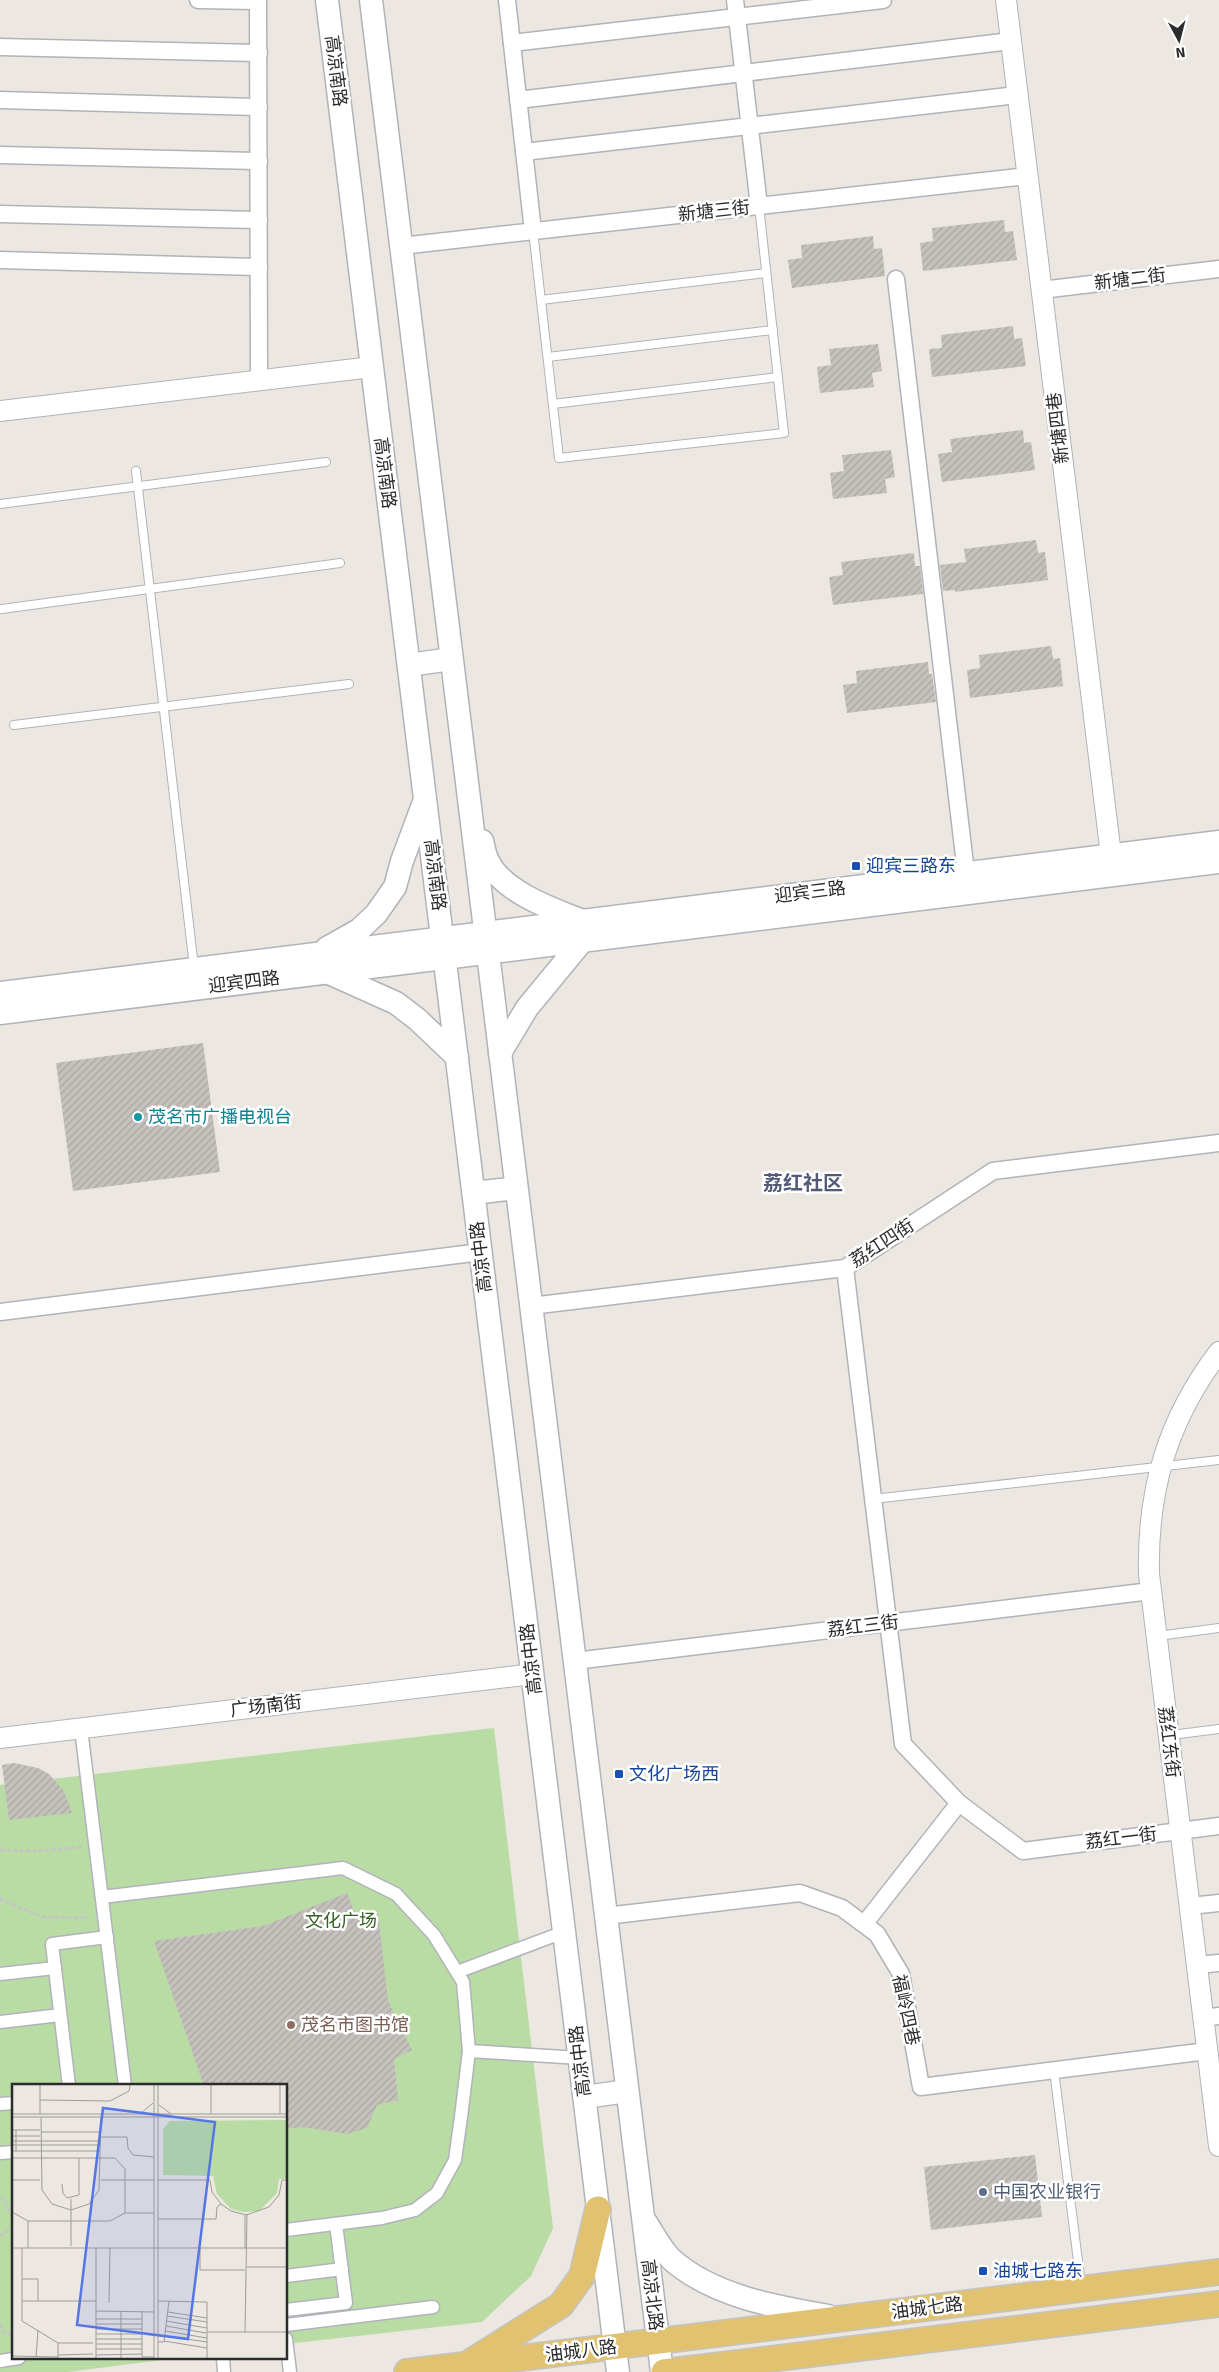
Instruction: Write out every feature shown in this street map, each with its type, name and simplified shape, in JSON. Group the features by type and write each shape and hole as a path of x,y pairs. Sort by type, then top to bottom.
{"main road":[{"name":"高凉南路","path":"327,0 425,799 447,944"},
{"path":"370,0 643,2218 670,2259 708,2284 766,2305 841,2319"},
{"path":"409,664 452,659"},
{"path":"468,797 489,864 503,879 529,899 582,930 527,1008 500,1053"},
{"path":"425,799 402,861 395,887 376,914 322,963 396,1003 417,1019 457,1057"},
{"name":"迎宾三路","path":"582,930 966,873 1219,842"},
{"name":"迎宾三路","path":"447,944 486,942 582,930 1219,862"},
{"name":"迎宾四路","path":"0,1012 447,944"},
{"name":"高凉中路","path":"447,944 457,1057 598,2209 636,2344 618,2372"},
{"name":"迎宾四路","path":"0,993 194,969 322,963"},
{"path":"474,1193 516,1188"},
{"path":"584,2096 627,2091"},
{"path":"465,2365 561,2305 582,2276 598,2209"},
{"name":"高凉北路","path":"643,2218 636,2344 663,2372"},
{"name":"油城七路","path":"636,2344 1219,2272"},
{"name":"油城七路","path":"663,2372 1219,2304"},
{"name":"油城八路","path":"407,2372 636,2344"},
{"path":"796,2372 821,2353"}],"street":[{"path":"198,0 258,1 259,380"},
{"path":"507,0 533,231"},
{"path":"735,0 759,206"},
{"path":"512,43 883,0"},
{"name":"新塘四巷","path":"1006,0 1111,855"},
{"path":"518,100 1011,41"},
{"path":"0,46 258,53"},
{"path":"524,152 1017,95"},
{"path":"0,100 259,107"},
{"path":"0,155 259,161"},
{"name":"新塘三街","path":"401,246 1027,176"},
{"path":"0,214 259,220"},
{"path":"0,260 259,267"},
{"name":"新塘二街","path":"1041,290 1219,269"},
{"path":"896,279 966,873"},
{"path":"0,411 372,367"},
{"name":"荔红四街","path":"531,1306 845,1268 993,1171 1219,1143"},
{"path":"0,1312 481,1252"},
{"path":"845,1268 903,1744 959,1803 865,1923"},
{"name":"荔红东街","path":"1219,1352 1188,1398 1160,1466 1150,1513 1148,1543 1156,1636 1197,1965 1211,2017 1207,2051 1217,2111 1219,2146"},
{"name":"荔红三街","path":"574,1661 1151,1590"},
{"name":"广场南街","path":"0,1738 533,1674"},
{"path":"81,1728 125,2084"},
{"name":"荔红一街","path":"959,1803 1023,1850 1219,1826"},
{"path":"102,1897 343,1868 396,1894 434,1936 463,1982 469,2051 455,2160 438,2193 415,2210 382,2218 288,2230"},
{"name":"福岭四巷","path":"606,1916 800,1893 842,1908 865,1923 877,1934 902,1974 921,2087 1207,2051"},
{"path":"1190,1906 1219,1903"},
{"path":"457,1972 564,1932"},
{"path":"69,2084 52,1944 107,1937"},
{"path":"1197,1965 1219,1962"},
{"path":"0,1974 54,1968"},
{"path":"0,2022 60,2014"},
{"path":"469,2051 580,2058"},
{"path":"288,2310 346,2303 336,2224"},
{"path":"288,2276 342,2269"},
{"path":"288,2325 433,2307"},
{"path":"288,2355 290,2372"}],"lane":[{"path":"533,231 559,458 784,433 759,206"},
{"path":"541,300 766,273"},
{"path":"548,357 773,330"},
{"path":"553,404 778,376"},
{"path":"0,504 326,462"},
{"path":"136,471 194,969"},
{"path":"2,609 340,563"},
{"path":"14,725 349,684"},
{"path":"873,1499 1219,1460"},
{"path":"1156,1636 1219,1628"},
{"path":"1168,1735 1219,1729"},
{"path":"1054,2070 1081,2289"}],"path":[{"path":"0,1850 37,1852 95,1846"},
{"path":"0,1900 43,1917 104,1919"},
{"path":"0,2197 4,2200 12,2216"},
{"path":"0,2236 12,2227"},
{"path":"0,2324 2,2331 12,2334"}],"green space":[{"name":"文化广场","path":"494,1728 553,2228 531,2276 482,2322 288,2344 288,2084 12,2084 12,2360 161,2360 68,2372 0,2372 0,1785"}],"building":[{"path":"1004,220 1005,232 1013,231 1017,260 923,271 920,243 933,241 932,228"},
{"path":"873,236 874,249 882,248 885,276 792,288 788,260 802,258 801,245"},
{"path":"1013,326 1014,339 1022,338 1026,366 932,377 929,349 942,348 941,335"},
{"path":"878,344 882,371 872,373 874,387 820,393 817,367 831,365 829,349"},
{"path":"1023,430 1024,443 1031,442 1035,470 942,482 938,454 952,452 950,439"},
{"path":"891,450 895,477 885,479 887,493 833,499 830,473 844,471 842,455"},
{"path":"1036,540 1038,553 1045,552 1048,580 955,592 955,590 943,591 940,565 966,562 964,549"},
{"path":"914,553 915,566 920,566 923,594 833,605 829,577 843,575 841,562"},
{"path":"1051,646 1053,659 1060,658 1063,686 970,698 967,670 980,668 979,655"},
{"path":"928,662 929,674 932,674 936,702 847,713 843,685 857,683 856,671"},
{"name":"茂名市广播电视台","path":"203,1043 220,1172 73,1191 56,1063"},
{"path":"14,1763 38,1768 49,1774 64,1791 72,1813 9,1820 2,1765"},
{"name":"茂名市图书馆","path":"347,1893 356,1916 378,1913 388,2001 412,2050 394,2059 398,2100 377,2105 367,2128 347,2134 302,2127 288,2129 288,2084 203,2084 154,1941 263,1926"},
{"name":"中国农业银行","path":"1035,2155 1042,2217 931,2230 924,2167"}],"place":[{"name":"迎宾三路东","path":"856,866"},
{"name":"茂名市广播电视台","path":"138,1117"},
{"name":"文化广场西","path":"619,1774"},
{"name":"茂名市图书馆","path":"291,2025"},
{"name":"中国农业银行","path":"983,2192"},
{"name":"油城七路东","path":"983,2271"}],"district":[{"name":"荔红社区","path":"803,1183"}]}
